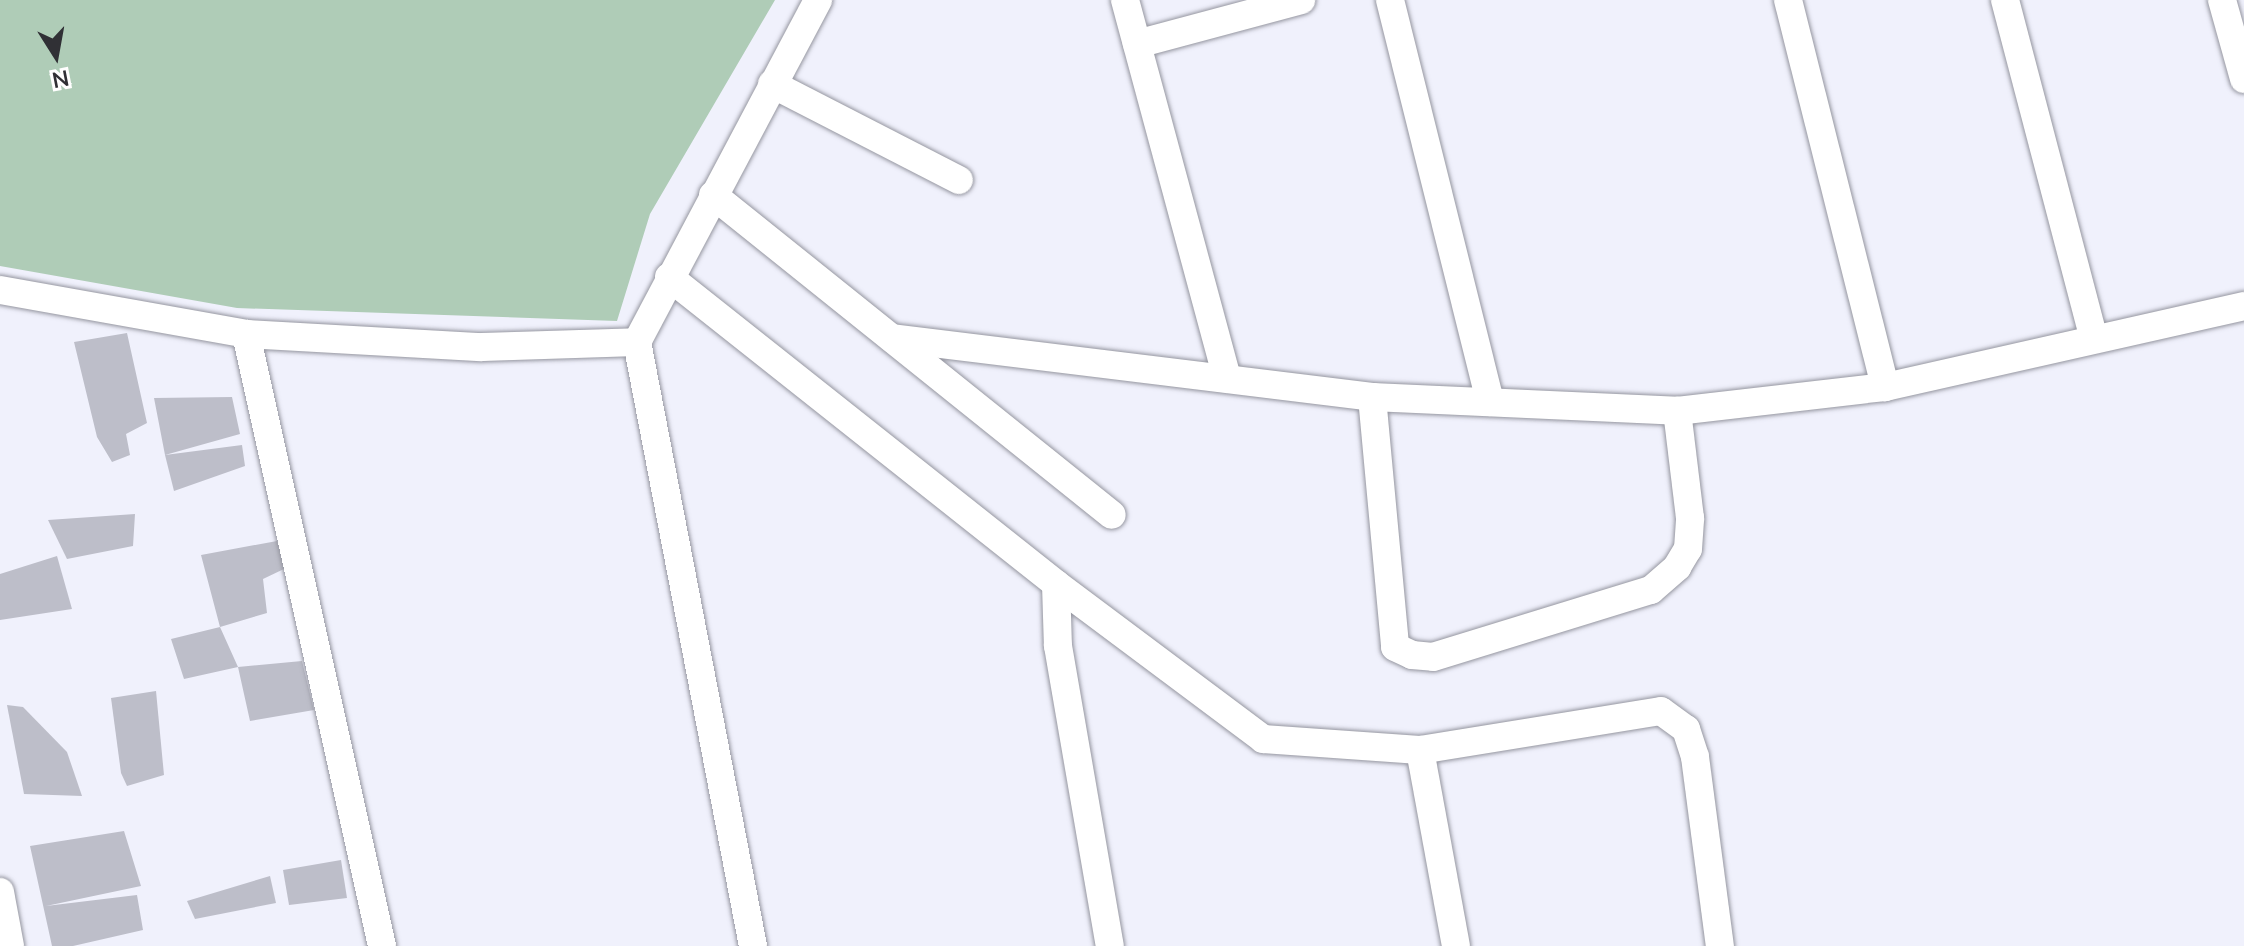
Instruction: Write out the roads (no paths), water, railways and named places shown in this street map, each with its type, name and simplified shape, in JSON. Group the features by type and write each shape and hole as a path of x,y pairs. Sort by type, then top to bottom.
{"street":[{"path":"753,946 637,342 818,0"},
{"path":"1125,0 1227,379"},
{"path":"1137,44 1301,0"},
{"path":"1390,0 1490,402"},
{"path":"1788,0 1885,387"},
{"path":"2005,0 2094,339"},
{"path":"2222,0 2244,79"},
{"path":"772,84 959,180"},
{"path":"713,195 1112,515"},
{"path":"669,277 1056,584 1263,739 1420,750 1661,711 1686,729 1695,757 1720,946"},
{"path":"0,290 246,334 482,347 637,342"},
{"path":"892,338 1372,397 1677,411 1885,387 2244,306"},
{"path":"246,334 382,946"},
{"path":"1372,397 1395,647 1412,655 1433,657 1651,590 1677,567 1688,549 1690,518 1677,411"},
{"path":"1056,584 1058,646 1110,946"},
{"path":"1420,750 1456,946"},
{"path":"0,892 10,946"}]}
